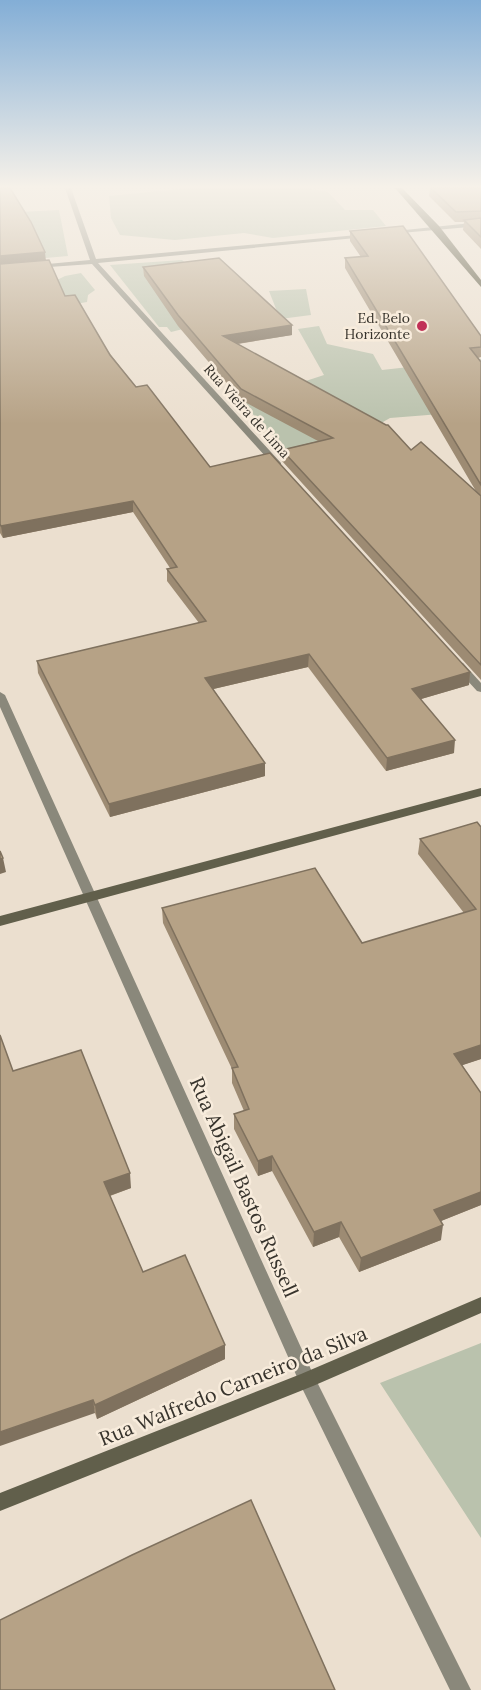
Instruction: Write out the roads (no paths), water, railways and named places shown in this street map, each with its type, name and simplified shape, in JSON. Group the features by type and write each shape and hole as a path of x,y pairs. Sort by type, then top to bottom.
{"main road":[{"path":"467,267 481,285"},
{"path":"0,921 481,792"},
{"name":"Rua Walfredo Carneiro da Silva","path":"0,1502 307,1380 481,1305"}],"street":[{"path":"23,268 36,267"},
{"name":"Rua Vieira de Lima","path":"98,267 284,471"},
{"path":"449,654 481,689"},
{"name":"Rua Abigail Bastos Russell","path":"0,695 307,1380 460,1690"}],"place":[{"name":"Ed. Belo Horizonte","path":"422,326"}]}
